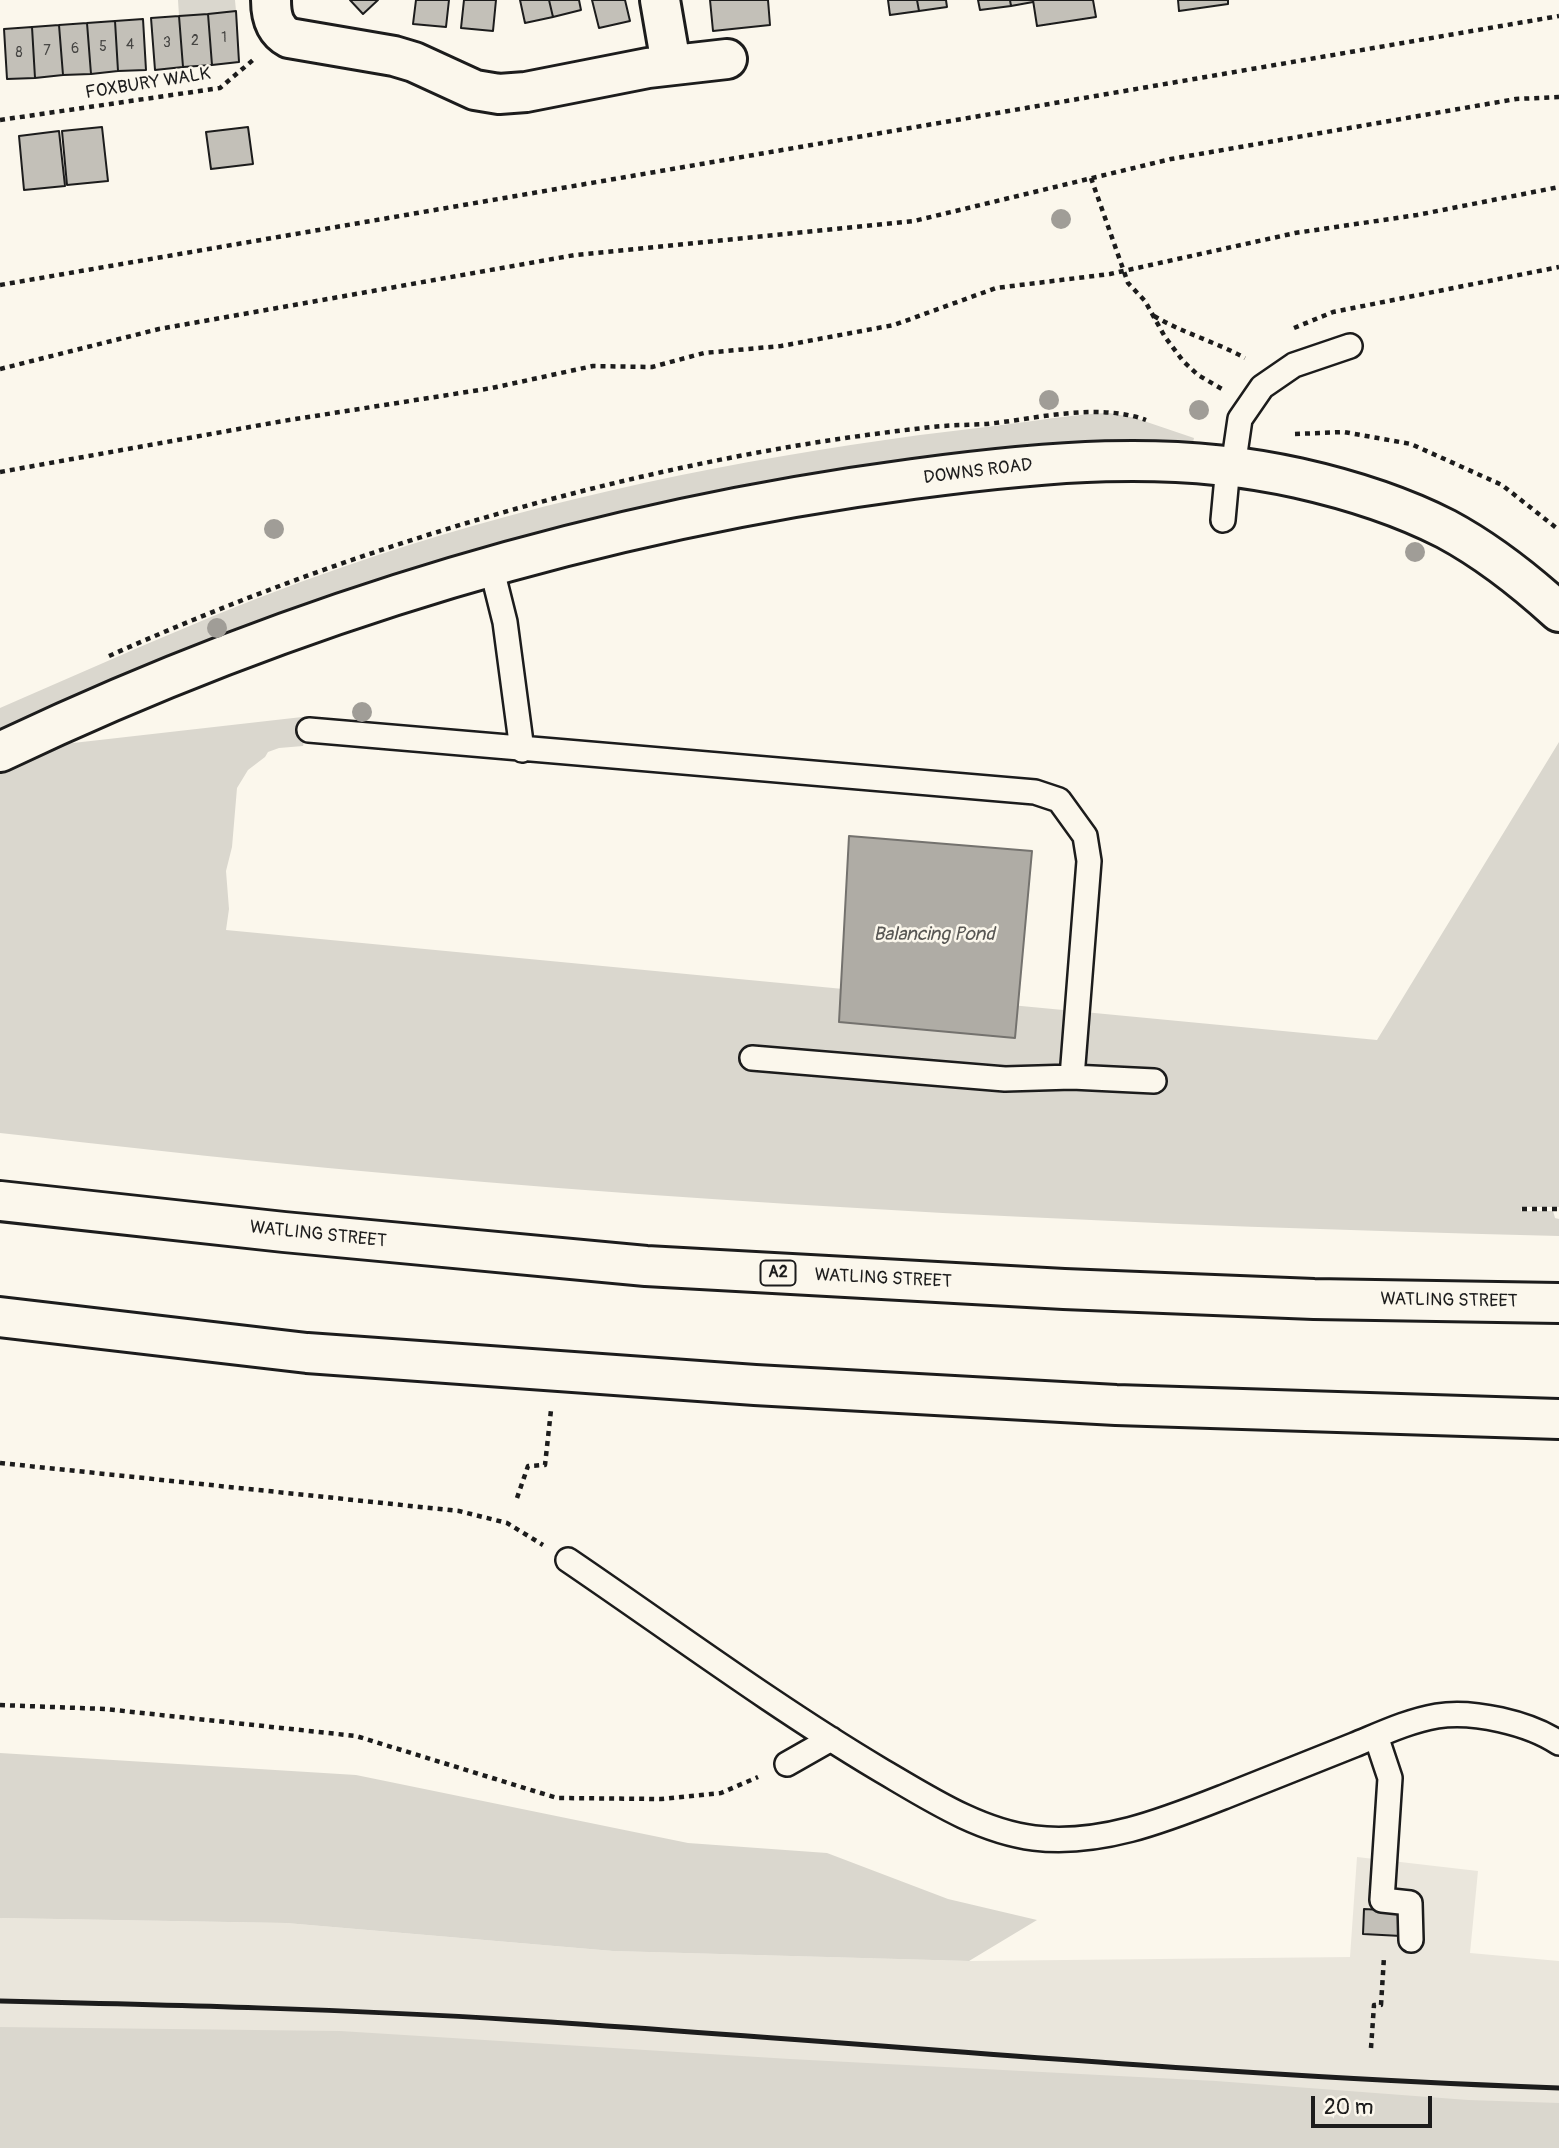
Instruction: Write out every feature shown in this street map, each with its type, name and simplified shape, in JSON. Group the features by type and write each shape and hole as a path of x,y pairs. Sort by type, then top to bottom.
{"main road":[{"path":"660,0 671,64"},
{"path":"277,17 289,38 394,56 414,62 475,90 499,94 526,92 671,64 727,59"},
{"name":"DOWNS ROAD","path":"0,752 86,712 203,663 374,603 491,566 626,531 713,512 885,483 1072,462 1233,457 1366,496 1447,530 1512,572 1559,612"},
{"name":"WATLING STREET","path":"0,1201 284,1232 646,1266 1064,1289 1314,1299 1559,1303"},
{"path":"0,1317 307,1353 769,1386 1116,1405 1559,1419"}],"lane":[{"path":"1223,520 1240,419 1269,380 1294,365 1350,346"},
{"path":"491,566 505,622 522,750"},
{"path":"309,730 1035,792 1059,800 1085,836 1088,861 1072,1077"},
{"path":"752,1058 1005,1079 1072,1077 1154,1081"},
{"path":"568,1560 831,1740 974,1821 1020,1836 1065,1841 1105,1835 1166,1818 1428,1718 1465,1715 1529,1728 1559,1743"},
{"path":"1376,1736 1390,1778 1382,1899 1410,1903 1412,1940"},
{"path":"787,1763 831,1740"}],"path":[{"path":"0,285 1559,16"},
{"name":"FOXBURY WALK","path":"0,120 220,88 277,17"},
{"path":"0,369 159,329 561,257 914,221 1171,159 1516,99 1559,97"},
{"path":"1091,178 1130,285 1141,296 1183,361 1198,375 1223,390"},
{"path":"0,472 282,421 479,390 593,366 652,367 704,353 781,346 894,325 996,288 1124,271 1295,233 1416,215 1559,187"},
{"path":"1153,316 1245,358"},
{"path":"1233,457 1344,432 1411,444 1502,485 1559,530"},
{"path":"1522,1209 1559,1209"},
{"path":"517,1498 528,1466 546,1464 555,1371"},
{"path":"0,1463 459,1511 507,1523 568,1560"},
{"path":"0,1705 105,1709 356,1736 557,1798 661,1799 721,1793 787,1763"},
{"path":"1371,2048 1374,2005 1381,2005 1384,1947 1388,1940 1412,1940"}],"shaded area":[{"path":"178,0 235,0 236,11 179,16"},
{"path":"1109,413 1135,418 1194,438 1192,447 774,484 0,742 0,708 256,599 343,567 476,525 611,490 747,462 918,435"},
{"path":"311,716 303,746 268,752 248,770 237,788 232,847 226,871 229,909 226,930 1377,1040 1559,742 1559,1207 1522,1207 1521,1211 1553,1211 1555,1218 1559,1219 1559,1236 1251,1227 943,1213 635,1194 328,1168 0,1133 0,762 29,748"},
{"path":"0,1753 356,1775 688,1843 827,1853 948,1899 1037,1920 969,1961 613,1951 286,1923 0,1918"},
{"path":"1357,1857 1478,1871 1470,1953 1559,1961 1559,2148 0,2148 0,1918 286,1923 613,1951 970,1961 1350,1957"},
{"path":"0,2027 340,2031 790,2059 1216,2081 1468,2100 1559,2103 1559,2148 0,2148"}],"water":[{"name":"Balancing Pond","path":"849,836 1032,851 1015,1038 839,1022"}],"building":[{"path":"350,0 378,0 363,14"},
{"path":"416,0 449,0 446,27 413,24"},
{"path":"464,0 496,0 493,31 461,28"},
{"path":"520,0 549,0 553,17 525,23"},
{"path":"549,0 579,0 581,10 553,17"},
{"path":"592,0 625,0 630,21 599,28"},
{"path":"710,0 768,0 770,25 713,31"},
{"path":"888,0 917,0 919,11 890,15"},
{"path":"917,0 946,0 947,7 919,11"},
{"path":"978,0 1010,0 1011,6 980,10"},
{"path":"1010,0 1033,0 1033,2 1011,6"},
{"path":"1033,0 1093,0 1096,17 1037,26"},
{"path":"1178,0 1228,0 1228,4 1179,11"},
{"path":"236,11 239,62 212,65 208,14"},
{"path":"208,14 212,65 183,67 179,16"},
{"path":"179,16 183,67 155,70 151,18"},
{"path":"143,19 146,70 118,71 115,21"},
{"path":"115,21 118,71 91,74 87,23"},
{"path":"87,23 91,74 63,75 59,25"},
{"path":"59,25 63,75 35,78 32,27"},
{"path":"32,27 35,78 7,79 4,29"},
{"path":"102,127 108,181 67,185 62,131"},
{"path":"248,127 253,164 211,169 206,132"},
{"path":"59,131 65,186 24,190 19,136"},
{"path":"1364,1909 1402,1911 1401,1936 1363,1934"}],"railway":[{"path":"0,2001 453,2016 1168,2067 1559,2088"}]}
